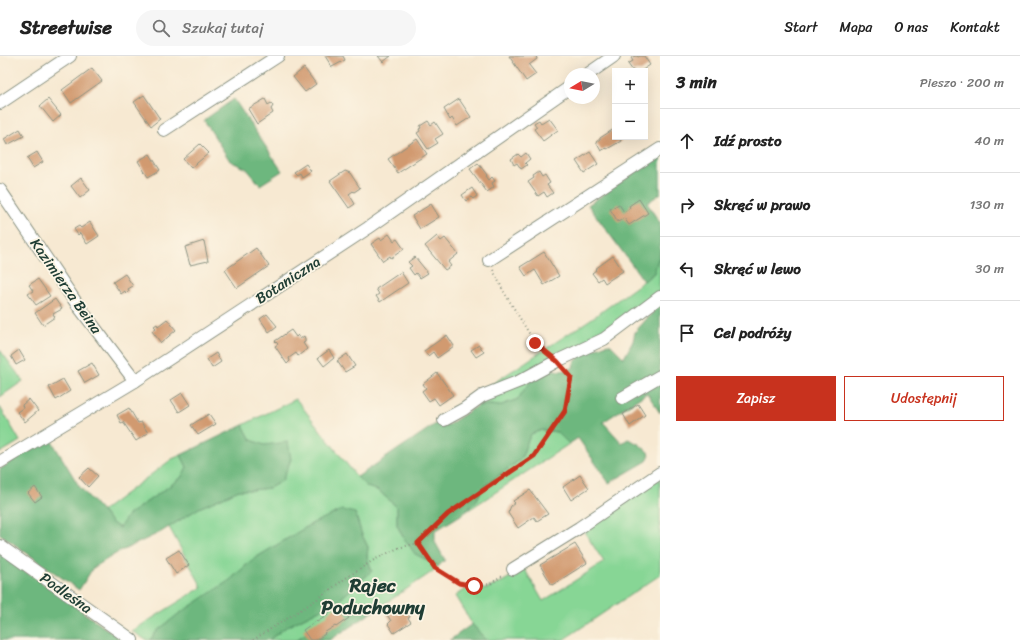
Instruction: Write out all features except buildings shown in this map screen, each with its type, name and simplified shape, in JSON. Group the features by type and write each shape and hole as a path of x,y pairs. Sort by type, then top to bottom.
{"street":[{"path":"0,103 70,56"},
{"path":"164,130 278,56"},
{"path":"597,68 614,56"},
{"name":"Botaniczna","path":"0,462 135,381 368,228 564,91"},
{"path":"489,260 660,149"},
{"name":"Kazimierza Beina","path":"0,190 79,307 135,381"},
{"path":"444,420 464,409 482,396 520,381 557,361 604,340 660,297"},
{"path":"622,398 660,376"},
{"path":"513,569 579,528 660,473"},
{"name":"Podleśna","path":"0,546 132,640"}],"path":[{"path":"253,640 313,602 372,561 398,548 418,543 448,514 534,456 565,411 571,377 557,361 535,343 504,292 489,260"},
{"path":"418,543 435,568 459,583 474,586 490,584 513,569"}],"green space":[{"path":"234,99 282,171 260,185 247,169 230,161 204,120"},
{"path":"660,155 660,194 647,203 660,223 660,253 654,273 644,281 588,205"},
{"path":"660,253 659,296 615,326 551,361 493,387 486,388 597,315 644,281 654,273"},
{"path":"660,289 660,413 647,393 603,422 622,443 628,439 639,444 650,454 647,461 609,483 578,438 569,444 557,432 542,430 531,434 521,459 482,488 477,500 464,513 435,531 435,542 445,560 439,566 415,554 403,537 397,525 397,507 379,491 367,487 357,477 437,423 448,425 477,406 499,406 518,399 526,387 535,378 549,369 561,371 573,368 574,363 583,353 607,344 611,345 624,358 633,341 635,332 659,305"},
{"path":"0,350 23,381 0,397"},
{"path":"535,378 526,387 518,399 499,406 477,406 490,395"},
{"path":"296,399 357,477 367,487 379,491 397,507 397,525 403,537 415,553 439,566 371,613 366,601 330,618 296,640 269,640 286,627 339,600 372,571 367,557 368,547 362,535 355,513 313,523 252,560 230,580 158,630 150,640 146,640 132,631 202,587 169,527 199,508 239,490 269,488 282,481 291,459 251,440 243,425"},
{"path":"0,407 20,441 0,453"},
{"path":"243,425 251,440 264,445 288,442 291,459 282,481 269,488 239,490 199,508 161,532 117,553 93,568 79,590 0,534 0,469 50,438 79,486 112,523 119,528 128,515 181,478 187,467 181,455"},
{"path":"542,430 557,432 569,444 464,513 477,500 482,488 521,459 531,434"},
{"path":"181,455 187,467 181,478 128,515 120,528 112,523 102,511 172,459"},
{"path":"660,478 660,575 563,640 486,640 472,624 455,596 465,589 473,591 496,585 524,568 543,601 604,562 583,530"},
{"path":"342,510 355,513 362,535 368,547 367,557 372,571 339,600 286,627 269,640 150,640 158,630 177,615 230,580 252,560 313,523"},
{"path":"0,553 122,640 0,640"},
{"path":"366,601 371,613 330,640 296,640 330,618 350,602"},
{"path":"472,624 486,640 450,640"}],"district":[{"name":"Rajec Poduchowny","path":"373,596"}],"route":[{"path":"474,586 459,583 435,568 418,543 448,514 534,456 565,411 571,377 557,361 535,343"}]}
